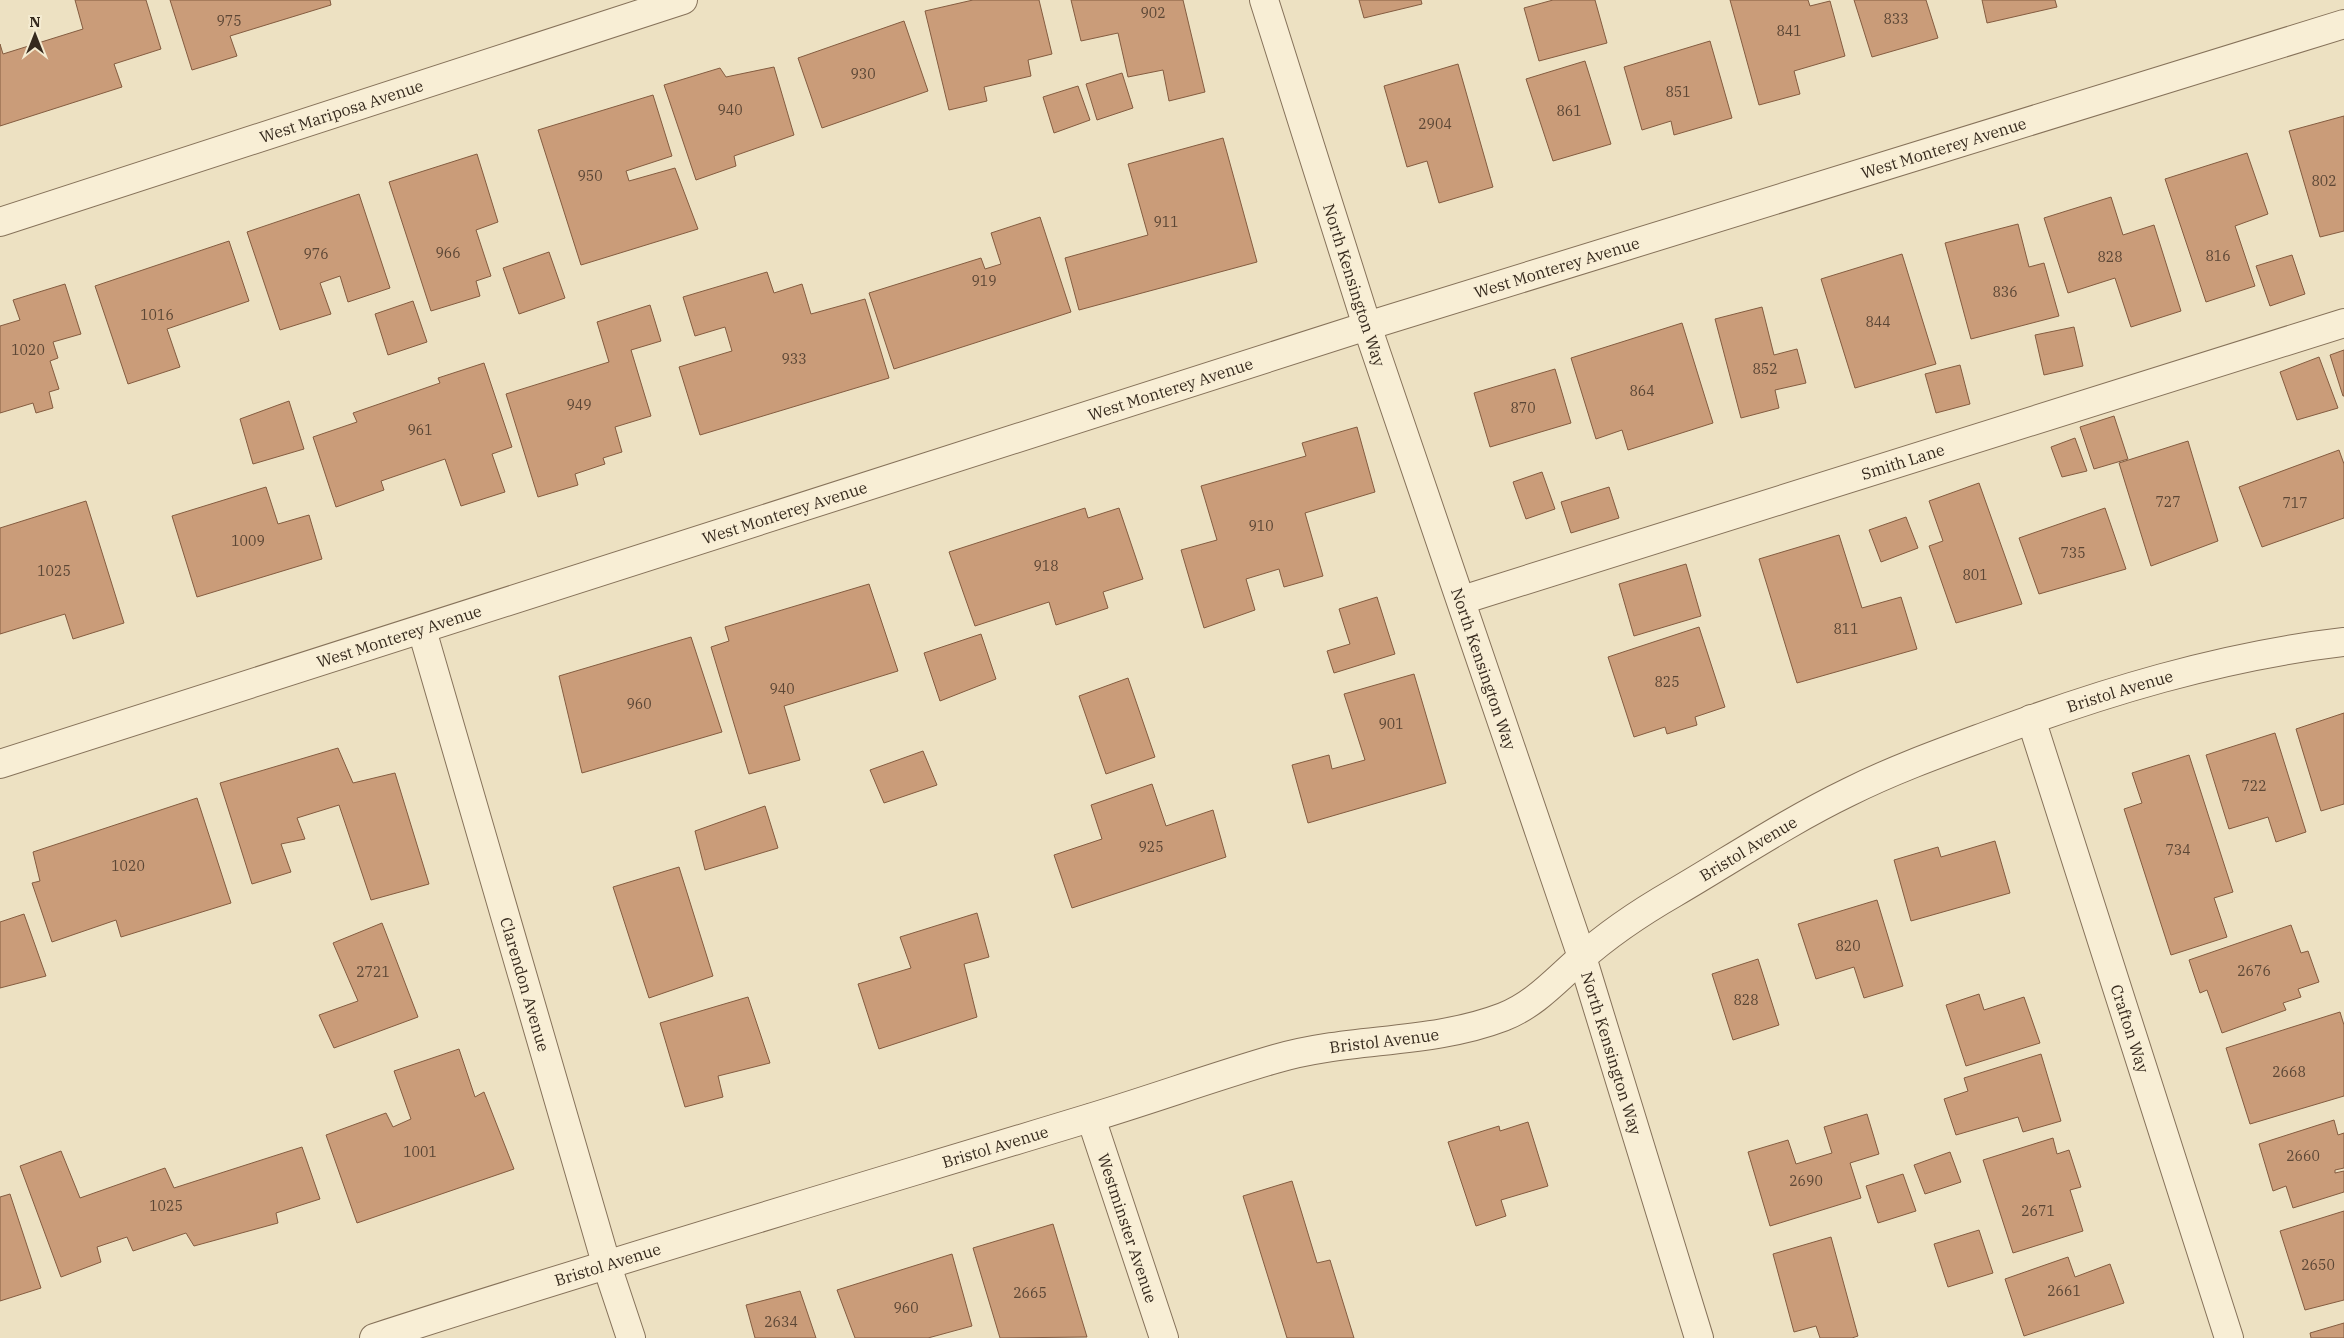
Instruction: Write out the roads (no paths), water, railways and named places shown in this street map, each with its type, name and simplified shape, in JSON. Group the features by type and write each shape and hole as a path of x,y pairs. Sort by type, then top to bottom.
{"street":[{"name":"West Mariposa Avenue","path":"0,222 683,0"},
{"name":"North Kensington Way","path":"1264,0 1367,326 1462,600 1582,957 1699,1338"},
{"name":"West Monterey Avenue","path":"0,764 1367,326 2344,24"},
{"name":"Smith Lane","path":"1462,600 2344,323"},
{"name":"Clarendon Avenue","path":"422,630 606,1263 631,1338"},
{"name":"Bristol Avenue","path":"374,1338 606,1263 1091,1118 1278,1058 1321,1047 1431,1035 1503,1017 1530,1003 1552,986 1582,957 1642,912 1848,792 1940,753 2031,719 2221,662 2344,642"},
{"name":"Crafton Way","path":"2031,719 2229,1338"},
{"name":"Westminster Avenue","path":"1091,1118 1164,1338"}]}
